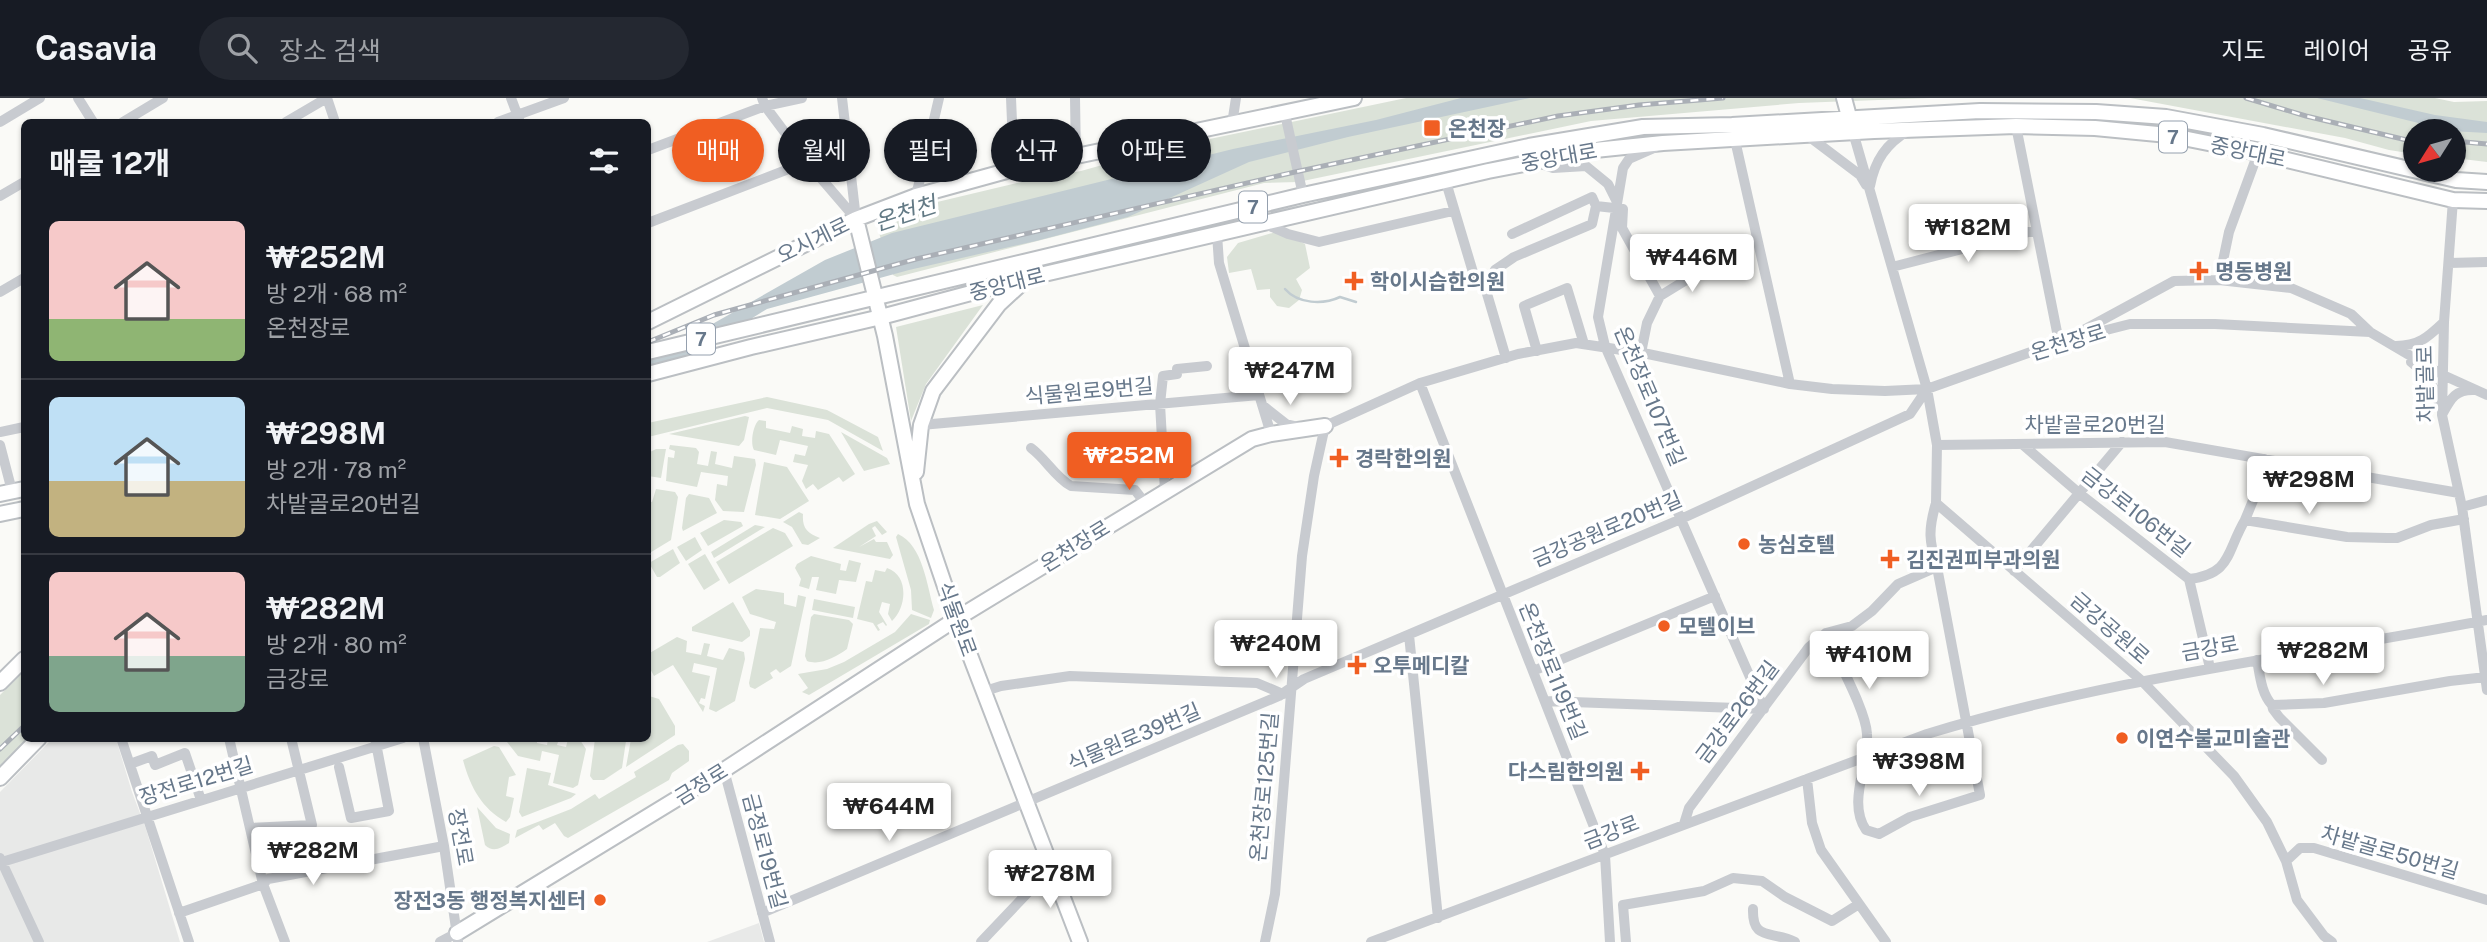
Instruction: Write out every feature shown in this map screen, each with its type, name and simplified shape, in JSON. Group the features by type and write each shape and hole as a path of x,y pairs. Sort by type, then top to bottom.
{"main road":[{"name":"오시게로","path":"1083,156 1354,98"},
{"path":"1844,100 1851,125"},
{"name":"중앙대로","path":"651,373 1027,278 1533,161 1595,150 1663,143 1807,135 1851,125 1980,111 2096,112 2166,117 2263,135 2456,180 2487,182"},
{"name":"중앙대로","path":"651,351 875,291 1529,146 1643,127 1851,125 1910,130 2016,126 2095,128 2168,135 2258,153 2453,201 2487,201"},
{"name":"오시게로","path":"651,321 856,219 916,196 991,175"},
{"name":"식물원로","path":"856,219 881,317 917,504 956,619 1080,942"},
{"path":"917,504 916,469 921,425 933,391 999,304 1027,278"},
{"name":"온천장로","path":"956,619 1252,439 1325,426"},
{"path":"0,514 21,510"},
{"name":"금정로","path":"457,938 724,770 956,619"},
{"path":"0,684 21,662"},
{"path":"0,778 35,742"}],"street":[{"path":"0,122 40,98"},
{"path":"78,98 91,119"},
{"path":"128,119 163,98"},
{"path":"290,119 327,98 334,119"},
{"path":"511,98 519,119 564,98"},
{"path":"651,149 764,102 802,98"},
{"path":"842,98 856,219"},
{"path":"916,196 939,98"},
{"path":"1011,98 1012,119"},
{"path":"1075,98 1075,119"},
{"path":"1232,124 1236,98"},
{"path":"764,102 778,122"},
{"path":"1285,114 1303,195"},
{"path":"1826,633 1861,709 1867,733 1857,811 1866,830 1879,834 1910,817 1980,795 1937,567 1929,541 1936,503 1937,445 1927,389 1851,125"},
{"path":"2016,126 2059,342 2174,281 2220,280 2291,288 2351,314 2370,332"},
{"path":"1870,189 1880,156 1897,138 1910,130"},
{"path":"1807,135 1860,175 1870,189"},
{"path":"1735,140 1790,384"},
{"name":"온천장로107번길","path":"1663,143 1629,159 1623,168 1598,317 1605,346 1764,709"},
{"path":"2220,280 2229,232 2258,153"},
{"path":"1533,161 1553,168 1586,166 1608,184 1616,204"},
{"path":"651,222 778,173"},
{"path":"1446,181 1475,279 1485,287 1506,358"},
{"path":"824,182 856,219"},
{"path":"0,196 21,184"},
{"name":"차밭골로","path":"2453,201 2444,322 2442,415 2483,621 2487,690"},
{"path":"1485,287 1495,270 1514,257 1592,225 1594,202"},
{"path":"1512,234 1594,202 1616,204 1623,209 1622,228 1660,296"},
{"path":"1263,223 1288,234 1319,242 1453,211"},
{"path":"1892,267 2036,230"},
{"path":"1217,234 1219,263 1271,434"},
{"path":"2449,263 2487,262"},
{"path":"1641,353 1647,323 1660,296 1709,266"},
{"path":"0,292 21,280"},
{"path":"1537,351 1524,306 1567,288 1584,344"},
{"path":"2393,346 2412,346 2426,340 2444,322"},
{"name":"온천장로","path":"1325,426 1420,383 1506,358 1576,343 1605,346 1790,384 1885,391 1927,389 2059,342 2130,324 2215,324 2370,332 2443,375 2482,393"},
{"path":"2393,346 2429,377 2442,415"},
{"path":"1165,491 1160,404 1163,376 1177,374 1177,369 1206,366"},
{"name":"온천장로119번길","path":"1420,383 1605,855 1611,942"},
{"name":"금강공원로20번길","path":"1287,691 1304,679 1682,519 1910,414 1927,389"},
{"path":"2442,415 2453,395 2465,390 2482,393"},
{"path":"1261,400 1286,424 1309,429"},
{"name":"식물원로9번길","path":"921,425 1160,404 1261,400"},
{"name":"온천장로125번길","path":"1265,942 1275,894 1287,691 1302,556 1302,522 1325,426"},
{"path":"0,432 21,428"},
{"path":"2014,571 2122,442"},
{"name":"차밭골로20번길","path":"1937,445 2165,442 2459,493"},
{"name":"금강로106번길","path":"2022,444 2080,494 2189,579 2210,668"},
{"path":"0,446 12,491"},
{"path":"1031,448 1071,486 1135,490 1146,503"},
{"path":"2189,579 2208,577 2223,566 2261,481 2264,459"},
{"path":"2462,507 2487,500"},
{"name":"금강공원로","path":"1936,503 2142,681 2234,776 2267,822 2286,861 2297,900 2324,936 2332,942"},
{"path":"2245,520 2309,532 2397,538 2431,525 2464,519"},
{"name":"금강로26번길","path":"1684,824 1689,808 1809,647 1826,633 1852,626 1872,611 1898,584 1937,567"},
{"path":"1533,671 1714,596"},
{"name":"금강로","path":"1371,942 1684,824 1968,722 2142,681 2483,621"},
{"path":"1409,635 1438,918"},
{"path":"2257,660 2267,699 2279,717 2322,760"},
{"path":"985,691 1070,676 1257,682 1287,691"},
{"path":"2272,705 2324,703 2486,677"},
{"name":"식물원로39번길","path":"762,913 1028,803 1287,691"},
{"path":"1545,701 1764,709"},
{"path":"122,742 189,942"},
{"path":"230,742 263,884 285,942"},
{"path":"251,828 312,825 292,742"},
{"path":"339,767 351,818 388,811 376,742"},
{"name":"장전로12번길","path":"1,860 299,770 376,742"},
{"name":"장전로","path":"424,742 444,846 457,938"},
{"path":"130,764 152,756 155,765 185,753 201,800"},
{"name":"금정로19번길","path":"724,770 770,942"},
{"path":"1807,779 1812,823 1821,850 1886,942"},
{"path":"179,913 263,884 268,879 444,846"},
{"name":"차밭골로50번길","path":"2286,861 2300,848 2314,848 2487,900"},
{"path":"1,860 39,942"},
{"path":"986,941 1053,866"},
{"path":"1626,942 1623,905 1704,891 1733,878 1762,881 1785,897 1832,921 1860,904"},
{"path":"1753,909 1752,923 1756,930 1795,942"},
{"name":"금정로","path":"440,942 457,938"}],"shaded area":[{"path":"1406,98 1931,98 1799,103 1591,121 1298,182 1264,183 897,277 893,275 876,224 878,218 1022,182 1083,182 1083,170 1097,166 1097,182 1211,182 1211,139"},
{"name":"온천천","path":"1461,98 1530,98 1348,137 1249,162 1211,179 1211,154 1376,120"},
{"path":"2130,98 2435,98 2454,102 2487,101 2487,162 2466,159 2466,119 2403,119 2403,152 2345,138"},
{"path":"2317,98 2360,98 2465,119 2403,119"},
{"path":"2466,119 2487,122 2487,133 2466,132"},
{"name":"온천천","path":"1099,182 1205,182 1128,217 909,270 767,309 651,381 651,359 656,356 825,260 892,233"},
{"path":"1279,231 1305,244 1310,268 1296,279 1302,290 1299,300 1289,308 1277,306 1270,297 1270,289 1257,290 1251,269 1229,273 1227,257 1238,243"},
{"path":"983,305 926,384 911,421 896,327"},
{"path":"767,397 827,410 878,437 883,451 828,420 767,408 651,436 651,422"},
{"path":"749,417 744,440 739,446 669,434"},
{"path":"759,420 766,421 766,428 790,433 792,426 803,429 802,436 815,438 816,431 829,434 855,474 843,482 839,477 818,490 813,484 806,489 802,481 808,465 793,462 795,454 805,456 808,446 780,440 776,455 754,450 753,434"},
{"path":"841,432 887,458 890,464 864,471"},
{"path":"670,445 696,448 699,452 697,464 708,466 711,451 717,452 715,464 732,468 734,456 755,459 756,465 744,512 723,511 715,500 717,484 727,486 728,476 701,472 697,487 666,481 668,457 674,458 675,451 669,449"},
{"path":"666,449 661,478 651,476 651,452"},
{"path":"764,462 787,467 809,501 780,519 755,515"},
{"path":"656,489 675,492 678,497 671,540 651,552 651,502"},
{"path":"689,494 709,498 717,513 683,531 686,498"},
{"path":"799,512 803,514 806,529 820,538 808,545 802,544 792,527 783,522"},
{"path":"724,520 741,522 743,526 708,546 700,533"},
{"path":"877,521 887,532 882,535 875,526 872,528 876,536 859,547 874,539 876,542 887,542 893,555 890,559 833,548 869,524"},
{"path":"755,525 765,527 714,558 711,552"},
{"path":"773,528 785,533 793,546 729,584 716,562"},
{"path":"898,534 913,547 923,567 934,610 931,618 912,610 911,590 896,537"},
{"path":"695,537 702,550 686,561 677,547"},
{"path":"673,549 680,563 657,577 651,562"},
{"path":"705,554 720,580 704,590 688,564"},
{"path":"811,556 841,564 840,570 846,571 849,560 861,563 856,582 839,580 836,594 816,590 819,577 812,577 809,589 799,586 801,579 795,568"},
{"path":"887,568 899,577 903,600 892,621 888,614 890,604 882,602 879,612 887,625 883,622 877,625 880,630 878,631 873,623 857,619 866,581 872,582 875,570 885,572"},
{"path":"756,589 784,593 784,604 796,607 798,595 806,597 791,666 780,673 776,669 770,673 773,678 755,689 750,687 749,683 760,628 774,629 776,622 750,614 742,597"},
{"path":"814,599 855,607 853,618 812,610"},
{"path":"733,602 750,631 750,636 742,642 692,631 692,627"},
{"path":"814,614 849,620 853,624 847,649 822,662 807,661 805,656 811,617"},
{"path":"911,614 930,620 929,624 809,695 802,692 808,688 798,674 827,669 844,662 895,632"},
{"path":"677,637 687,641 686,652 701,655 704,643 710,644 707,656 723,660 729,648 744,652 745,659 735,701 716,712 709,709 717,668 694,663 692,672 710,676 705,699 701,698 699,703 705,706 703,712 673,665 654,676 651,670 651,652"},
{"path":"21,674 21,742 30,742 0,772 0,695"},
{"path":"651,697 659,699 675,726 675,735 626,767 630,742 651,742"},
{"path":"49,742 117,742 180,942 0,942 0,792"},
{"path":"507,742 537,742 547,745 548,742 558,742 557,745 566,747 567,742 581,742 586,749 578,785 573,788 553,783 559,755 542,751 540,761 518,756"},
{"path":"595,742 626,742 622,768 604,780 593,780 590,776"},
{"path":"683,744 689,751 689,761 672,773 669,780 568,838 555,823 543,830 539,825 515,838 517,830 571,809 595,794 599,799 636,777 634,772"},
{"path":"494,746 499,747 516,775 509,777 506,796 514,798 510,817 506,822 478,796 463,760"},
{"path":"527,768 551,773 548,785 576,794 522,817 519,812"},
{"path":"477,807 496,828 510,834 509,843 494,849 485,845"},
{"path":"759,923 764,942 707,942"}],"waterway":[{"path":"1285,289 1297,298 1311,302 1340,297 1356,302"}],"railway":[{"path":"651,341 714,315 916,259 1295,172 1558,116 1639,105 1723,98"},
{"path":"2246,98 2306,116 2403,139"},
{"path":"2466,142 2487,144"},
{"path":"0,749 21,729"}],"place":[{"name":"온천장","path":"1432,128"},
{"name":"명동병원","path":"2199,271"},
{"name":"학이시습한의원","path":"1354,281"},
{"name":"경락한의원","path":"1339,458"},
{"name":"농심호텔","path":"1744,544"},
{"name":"김진권피부과의원","path":"1890,559"},
{"name":"모텔이브","path":"1664,626"},
{"name":"오투메디칼","path":"1357,665"},
{"name":"이연수불교미술관","path":"2122,738"},
{"name":"다스림한의원","path":"1640,771"},
{"name":"장전3동 행정복지센터","path":"600,900"}]}
